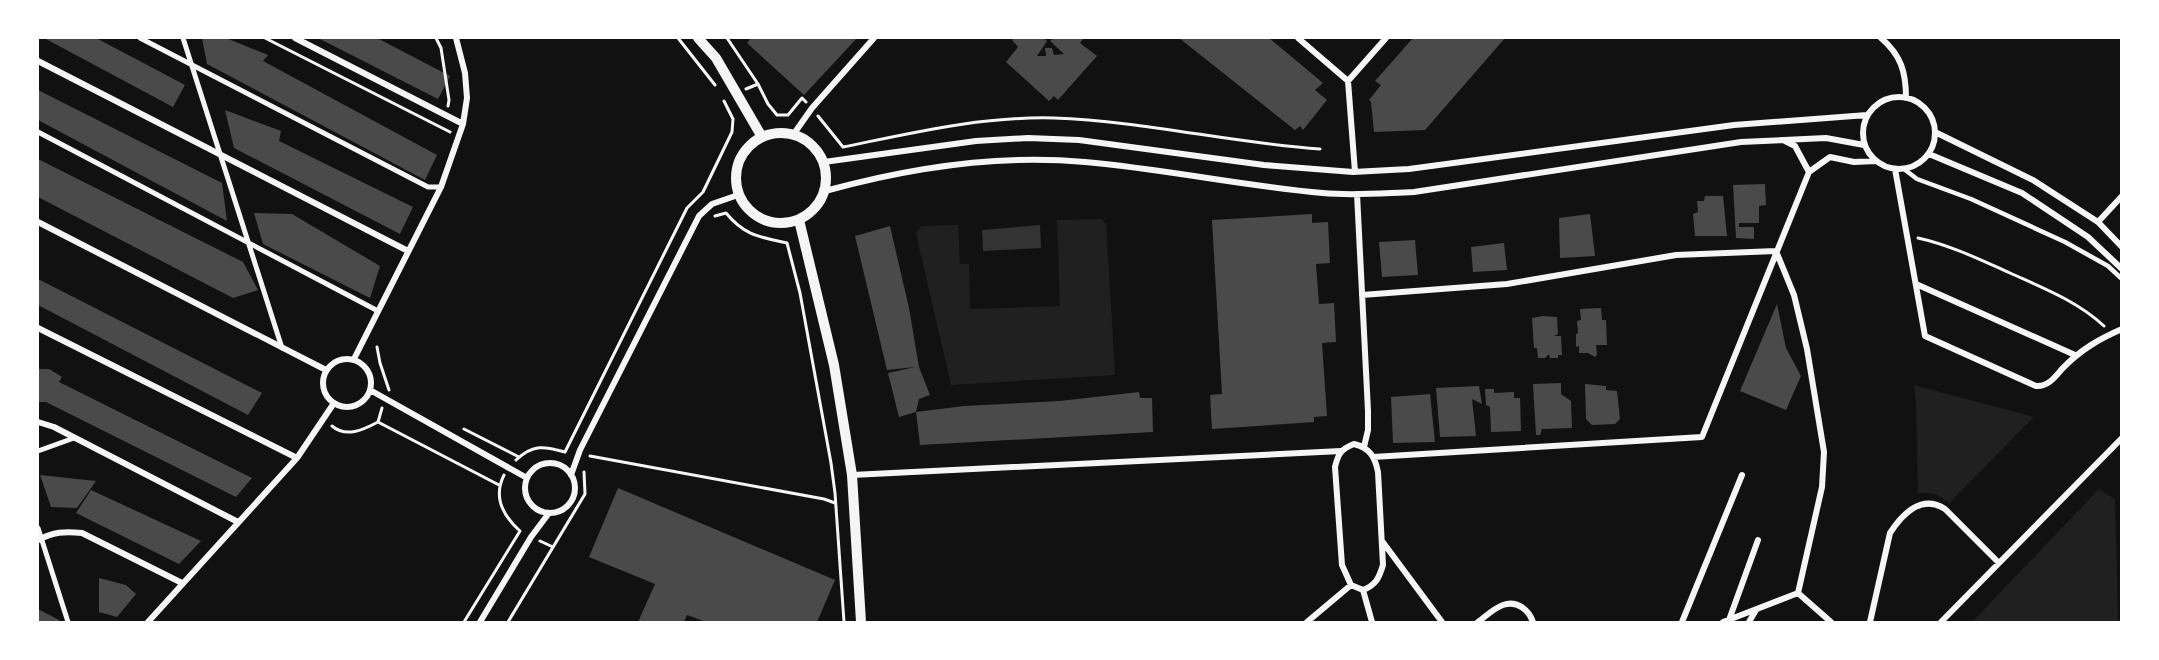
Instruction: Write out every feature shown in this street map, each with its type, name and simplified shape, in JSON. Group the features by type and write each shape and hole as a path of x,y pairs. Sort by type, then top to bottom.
{"street":[{"path":"140,38 428,187 441,187"},
{"path":"183,38 282,348"},
{"path":"295,38 463,124"},
{"path":"354,359 441,187 463,124 467,98 465,72 456,38"},
{"path":"698,38 716,58 762,136"},
{"path":"794,135 812,108 874,38"},
{"path":"1298,38 1348,81 1355,172"},
{"path":"1348,81 1386,38"},
{"path":"1881,38 1899,56 1904,68 1906,98"},
{"path":"38,61 408,251"},
{"path":"1374,457 1702,437 1809,172 1830,157 1854,162 1876,162 1895,169 1914,166 1929,154 1934,143 1934,123 1925,108 1906,98 1892,98 1874,107 1867,115 1862,134 1864,145 1876,162"},
{"path":"824,162 976,141 1028,138 1079,140 1264,165 1355,172 1409,169 1734,125 1867,115"},
{"path":"38,132 378,311"},
{"path":"1935,132 2033,180 2098,222 2121,247"},
{"path":"778,133 794,135 807,141 824,162 825,191 819,203 799,220 785,224 770,223 756,217 745,208 738,195 735,182 738,161 750,144 762,136 778,133"},
{"path":"825,191 901,173 980,163 1032,160 1084,162 1280,189 1357,194 1414,192 1741,142 1826,138 1864,145"},
{"path":"1782,140 1796,146 1809,172"},
{"path":"1929,154 2022,193 2088,237 2121,269"},
{"path":"1895,169 1925,336 2042,387 2049,383 2074,355 2094,341 2121,328"},
{"path":"1357,194 1368,411 1368,430 1364,447"},
{"path":"571,475 580,450 699,216 712,204 738,195"},
{"path":"2098,222 2121,196"},
{"path":"799,220 834,365 852,475 861,622"},
{"path":"38,225 327,370"},
{"path":"1362,295 1507,284 1676,255 1776,251"},
{"path":"1776,251 1794,296 1802,328 1824,452 1821,492 1798,593"},
{"path":"1916,284 2074,355"},
{"path":"39,330 297,458"},
{"path":"354,359 366,368 370,375 370,390 367,397 356,405 341,406 334,403 324,392 323,377 338,360 354,359"},
{"path":"370,390 527,478"},
{"path":"148,622 297,458 334,403"},
{"path":"38,422 54,427 238,522"},
{"path":"38,451 74,438"},
{"path":"1941,622 2121,438"},
{"path":"852,475 1341,451 1354,444 1364,447 1374,457 1378,472 1383,565 1373,586 1363,590 1351,585 1342,565 1335,467 1341,451"},
{"path":"552,463 566,469 571,475 575,489 573,497 564,509 549,513 534,508 529,502 525,486 527,478 537,467 552,463"},
{"path":"1682,622 1742,475"},
{"path":"1870,622 1890,533 1916,505 1926,503 1945,509 1999,563"},
{"path":"480,622 531,537 549,513"},
{"path":"38,528 39,539 68,622"},
{"path":"39,539 65,531 82,533 182,583"},
{"path":"1381,539 1442,622"},
{"path":"1726,621 1758,540"},
{"path":"1307,622 1351,585"},
{"path":"1363,590 1372,622"},
{"path":"1726,621 1798,593"},
{"path":"1798,593 1831,622"},
{"path":"1478,622 1503,604 1517,605 1530,613 1533,622"},
{"path":"1749,622 1756,610"}],"lane":[{"path":"1905,169 1917,179 1971,199 2065,242 2108,266 2121,279"}],"path":[{"path":"265,38 450,132"},
{"path":"436,38 441,48 449,100 448,107"},
{"path":"678,38 719,90"},
{"path":"727,38 777,115 788,115 802,98 843,147 995,119 1053,118 1112,122 1241,141 1320,148"},
{"path":"464,622 520,531 508,521 498,501 499,485 508,468 532,449 545,447 565,452 687,208 703,192 732,132 733,119 723,99"},
{"path":"710,220 714,216 726,213 736,226 754,237 787,243 800,293 815,371 835,503 844,622"},
{"path":"1907,236 1947,246 2061,296 2094,317 2112,333"},
{"path":"377,347 389,389 399,394"},
{"path":"323,419 337,430 349,432 363,431 378,422 499,485"},
{"path":"459,426 519,457"},
{"path":"570,443 589,455 824,499 835,503"},
{"path":"508,622 585,494 584,465 591,450"}],"shaded area":[{"path":"1102,219 1106,224 1115,375 951,385 916,234 921,226 958,225 960,264 969,264 970,309 1060,306 1057,220"},
{"path":"1040,225 1041,248 983,251 982,230"},
{"path":"1914,385 2034,417 1949,503 1935,494 1918,493"},
{"path":"2099,489 2115,499 2118,622 1972,622"}],"building":[{"path":"44,38 96,38 185,85 173,107"},
{"path":"202,38 226,38 268,55 263,61 437,155 425,180 207,64"},
{"path":"318,38 377,38 450,76 438,99"},
{"path":"751,38 857,38 804,95 747,43"},
{"path":"1014,38 1043,38 1047,41 1037,56 1046,56 1045,48 1052,48 1054,55 1064,54 1050,41 1054,38 1084,38 1080,43 1097,56 1058,100 1054,96 1049,101 1006,62 1018,47 1012,40"},
{"path":"1179,38 1269,38 1323,83 1315,90 1327,100 1303,130 1300,126 1295,130"},
{"path":"1413,38 1505,38 1425,130 1374,132 1369,100 1381,85 1375,81"},
{"path":"38,90 222,183 227,221 38,120"},
{"path":"225,110 281,131 279,141 413,207 400,234 234,148"},
{"path":"38,159 243,262 258,290 233,298 38,197"},
{"path":"1765,184 1766,205 1759,206 1759,223 1739,223 1739,227 1754,227 1754,239 1736,238 1733,185"},
{"path":"1705,196 1723,196 1727,236 1695,236 1693,214 1698,212 1697,201 1704,201"},
{"path":"254,213 292,214 380,266 370,298 263,244"},
{"path":"1312,214 1312,223 1328,222 1330,263 1316,264 1319,304 1334,303 1336,342 1322,343 1327,416 1314,417 1314,422 1212,429 1210,395 1222,394 1212,220"},
{"path":"1590,214 1595,256 1560,258 1559,218"},
{"path":"890,226 909,308 919,367 930,395 919,399 916,412 899,417 888,373 915,367 887,370 855,236"},
{"path":"1415,240 1418,275 1382,277 1379,242"},
{"path":"1504,243 1507,270 1473,272 1471,247"},
{"path":"38,279 262,393 248,415 38,305"},
{"path":"1777,304 1786,348 1801,376 1786,410 1740,391"},
{"path":"1601,308 1602,320 1606,320 1607,345 1596,345 1597,355 1595,357 1588,353 1579,353 1579,346 1576,347 1576,334 1578,333 1577,321 1581,320 1580,309"},
{"path":"1557,317 1558,334 1554,336 1561,336 1562,355 1558,355 1558,358 1550,358 1549,354 1545,358 1538,358 1537,348 1534,348 1532,318"},
{"path":"38,369 49,369 62,377 59,382 252,478 236,497 46,402 38,402"},
{"path":"1561,383 1561,394 1571,401 1572,428 1542,429 1540,435 1536,435 1533,384"},
{"path":"1585,384 1606,386 1606,390 1617,391 1620,419 1615,424 1592,425 1586,419"},
{"path":"1479,386 1482,404 1472,399 1476,436 1440,437 1436,388"},
{"path":"1485,389 1494,389 1494,393 1514,392 1514,398 1520,398 1521,431 1491,432 1490,407 1486,405"},
{"path":"1139,392 1140,398 1152,398 1153,432 920,445 916,412 964,406 1060,401"},
{"path":"1430,394 1435,442 1393,443 1391,397"},
{"path":"40,475 96,481 77,508 51,507"},
{"path":"618,488 835,580 817,622 706,622 687,615 684,622 638,622 655,584 589,557"},
{"path":"91,490 201,541 179,564 76,513"},
{"path":"99,578 126,585 136,594 117,617 99,612"},
{"path":"38,609 59,620 59,622 38,622"}]}
